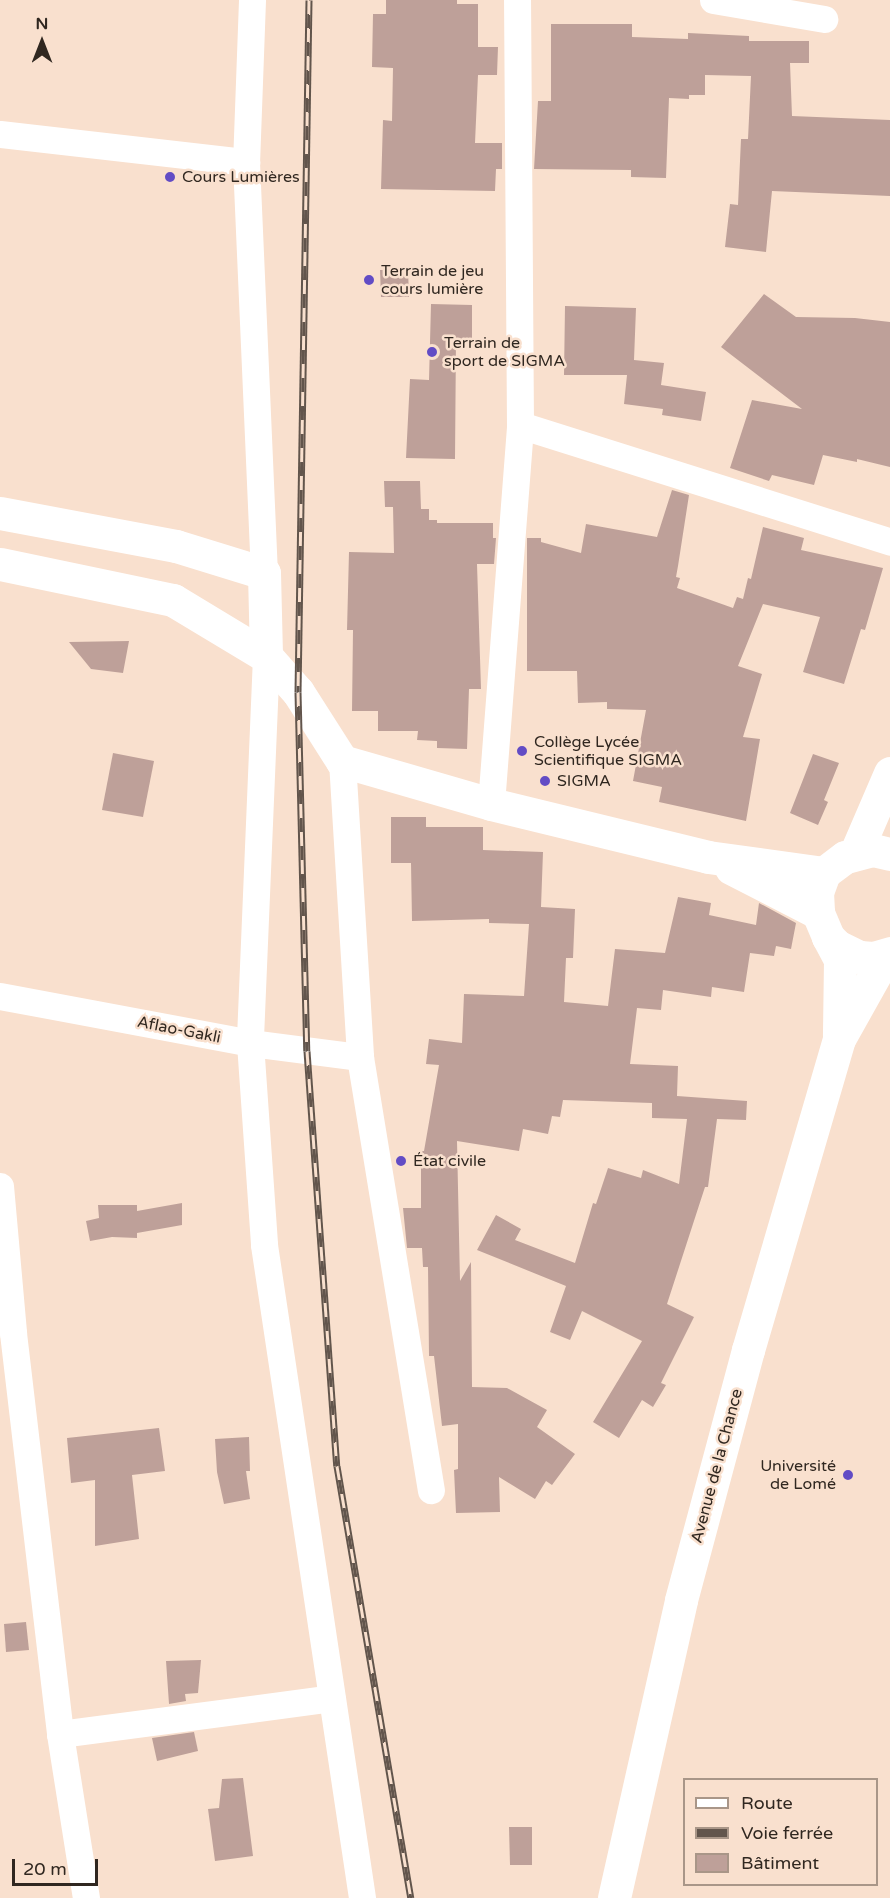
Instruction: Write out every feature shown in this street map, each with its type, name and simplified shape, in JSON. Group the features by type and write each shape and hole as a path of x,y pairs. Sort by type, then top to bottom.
{"street":[{"path":"252,0 246,162 266,656 250,1043 264,1245 362,1898"},
{"path":"491,804 520,425 517,0"},
{"path":"713,0 824,19"},
{"path":"0,134 246,162"},
{"path":"520,425 890,542"},
{"path":"0,513 176,546 264,573"},
{"path":"0,564 173,600 266,656 298,692 342,761 360,1057 431,1490"},
{"path":"342,761 491,804 708,857 824,873"},
{"path":"823,925 817,892 824,873 836,863 881,851 890,773"},
{"path":"708,857 823,925 848,953 860,957 888,954"},
{"name":"Avenue de la Chance","path":"823,925 840,960 839,1039"},
{"name":"Avenue de la Chance","path":"614,1898 681,1600 748,1350 839,1039 888,954"},
{"name":"Aflao-Gakli","path":"0,996 250,1043 360,1057"},
{"path":"0,1186 6,1332 60,1734 86,1898"},
{"path":"60,1734 332,1698"}],"building":[{"path":"386,0 457,0 457,4 478,4 478,47 498,47 497,75 478,75 475,143 502,143 502,169 496,169 495,191 381,189 383,120 392,121 393,68 372,67 373,14 386,14"},
{"path":"551,24 632,24 632,37 688,39 688,33 749,36 749,41 809,41 809,63 790,63 792,116 890,120 890,196 772,191 766,252 725,247 730,204 738,205 741,139 748,139 751,76 705,75 705,95 689,95 689,99 669,98 666,178 631,177 631,170 534,169 538,101 551,101"},
{"path":"380,270 408,270 409,297 381,297"},
{"path":"764,294 796,317 855,318 890,322 890,467 857,459 857,462 823,455 814,485 772,475 769,481 730,468 752,400 802,409 721,347"},
{"path":"431,304 472,305 472,339 456,339 455,459 406,458 410,379 429,380"},
{"path":"565,306 636,308 634,360 664,363 661,385 706,392 701,421 662,415 663,409 624,404 627,375 564,375"},
{"path":"384,481 420,481 421,509 429,509 429,520 437,520 437,523 493,523 493,538 496,538 494,564 477,564 481,689 469,689 467,749 437,748 437,741 417,740 418,731 378,731 378,711 352,711 353,630 347,630 349,552 394,553 393,507 385,507"},
{"path":"672,490 689,495 676,577 680,578 677,588 733,608 737,597 743,599 748,578 751,579 763,527 804,538 801,550 883,568 865,630 861,629 844,684 803,672 820,617 763,604 738,666 762,674 743,737 760,739 746,821 659,802 662,787 633,781 646,710 607,709 607,702 578,703 577,671 527,671 527,538 541,538 541,542 581,553 586,524 657,537"},
{"path":"129,641 123,673 91,669 69,642"},
{"path":"113,753 154,761 143,817 102,810"},
{"path":"813,754 839,763 824,800 828,802 818,825 790,813"},
{"path":"391,817 426,817 426,827 483,827 483,850 543,852 541,907 575,909 573,958 566,958 564,1002 608,1006 615,949 665,953 678,897 711,903 709,915 756,925 759,903 796,923 791,949 776,946 774,956 750,953 744,992 712,987 711,997 663,990 661,1010 637,1008 630,1064 678,1066 677,1096 747,1101 746,1120 717,1119 708,1187 705,1187 667,1304 694,1317 661,1383 666,1385 653,1407 642,1400 619,1438 593,1422 642,1341 582,1311 570,1340 550,1332 566,1286 477,1250 496,1215 521,1229 515,1240 575,1263 593,1203 596,1204 608,1168 641,1178 643,1170 679,1184 687,1119 652,1118 652,1103 563,1100 560,1117 552,1116 548,1134 523,1129 519,1151 457,1141 460,1281 471,1262 472,1387 507,1388 547,1410 537,1427 575,1454 552,1485 546,1481 535,1499 499,1477 500,1512 456,1513 454,1470 458,1469 458,1424 442,1426 434,1356 429,1356 428,1267 423,1267 422,1248 407,1248 403,1208 421,1208 421,1151 424,1151 439,1065 426,1064 429,1039 462,1043 464,994 524,996 529,924 489,923 489,919 412,921 411,863 391,863"},
{"path":"182,1203 182,1225 137,1233 137,1238 112,1237 90,1241 86,1221 99,1218 98,1205 137,1205 137,1211"},
{"path":"159,1428 165,1471 132,1475 139,1539 95,1546 95,1480 71,1483 67,1438"},
{"path":"249,1437 250,1471 246,1471 250,1499 224,1504 217,1472 215,1439"},
{"path":"26,1622 29,1650 6,1652 4,1624"},
{"path":"201,1660 198,1693 185,1694 186,1701 169,1704 166,1661"},
{"path":"194,1732 198,1751 157,1761 152,1738"},
{"path":"243,1778 253,1856 215,1861 208,1809 219,1808 222,1779"},
{"path":"509,1827 532,1827 532,1865 510,1865"}],"railway":[{"path":"309,0 298,692 307,1051 337,1466 411,1898"}],"place":[{"name":"Cours Lumières","path":"170,177"},
{"name":"Terrain de jeu cours lumière","path":"369,280"},
{"name":"Terrain de sport de SIGMA","path":"432,352"},
{"name":"Collège Lycée Scientifique SIGMA","path":"522,751"},
{"name":"SIGMA","path":"545,781"},
{"name":"État civile","path":"401,1161"},
{"name":"Université de Lomé","path":"848,1475"}]}
